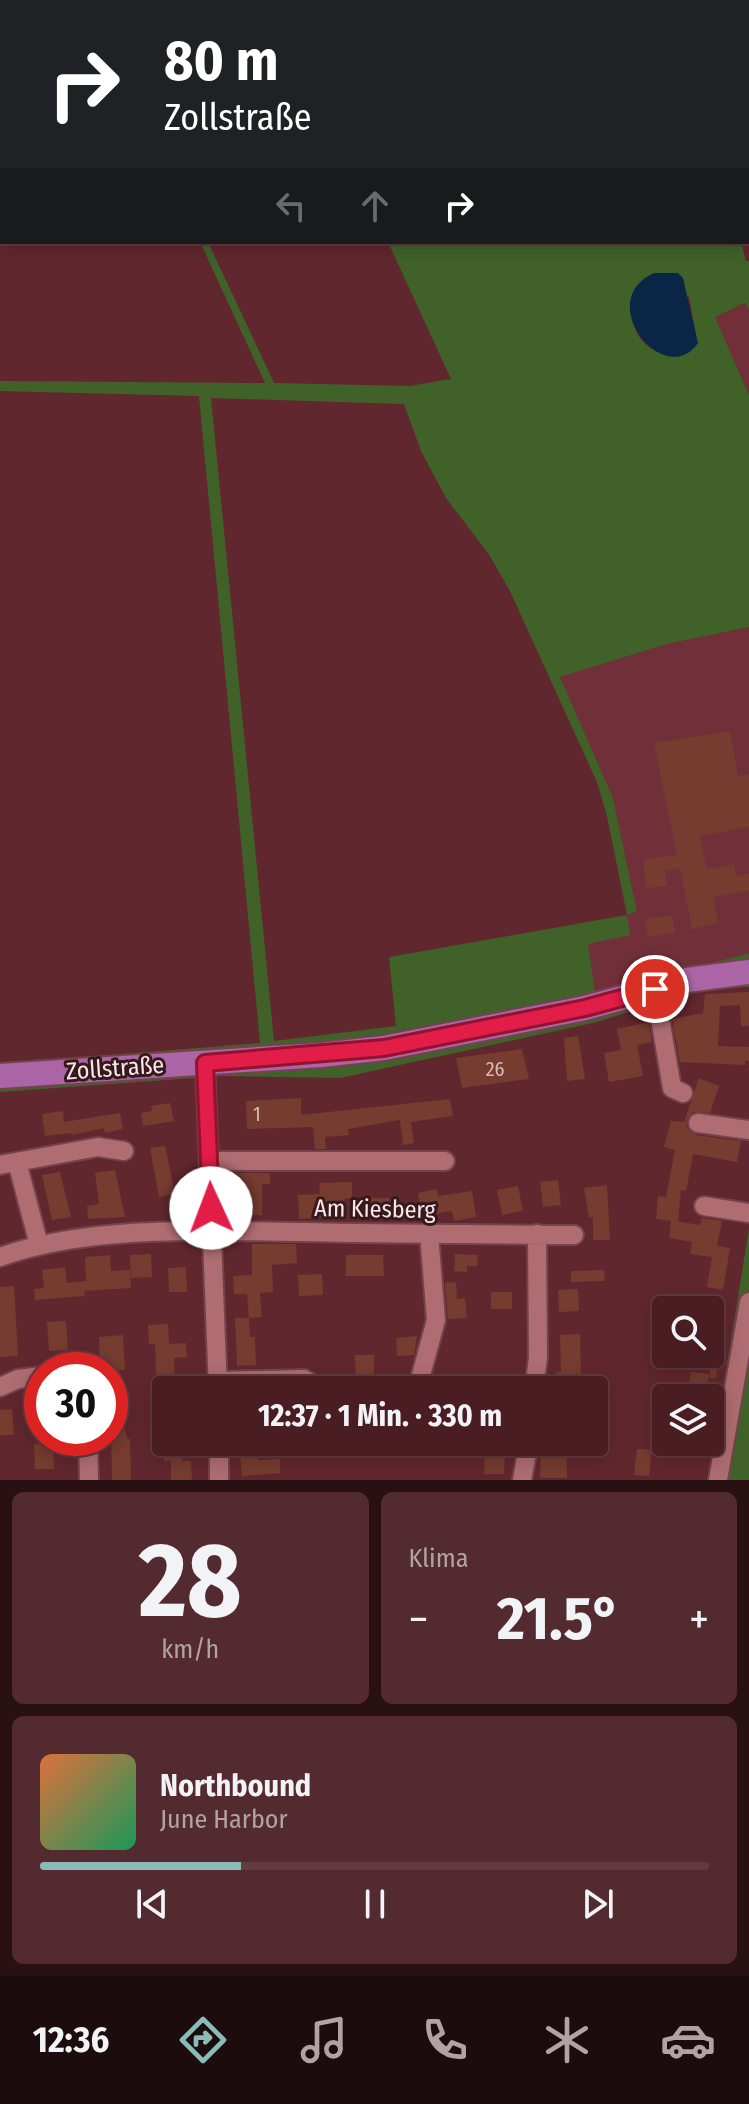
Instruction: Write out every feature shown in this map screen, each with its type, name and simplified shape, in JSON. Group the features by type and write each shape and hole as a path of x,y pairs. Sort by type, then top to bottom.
{"main road":[{"name":"Zollstraße","path":"0,1076 384,1048 585,1008 711,976 746,971"}],"street":[{"path":"655,989 672,1088 683,1093"},
{"path":"205,1063 218,1376"},
{"path":"698,1123 749,1130"},
{"path":"39,1245 9,1164 98,1147 124,1151"},
{"path":"210,1161 445,1161"},
{"path":"704,1206 749,1213"},
{"name":"Am Kiesberg","path":"0,1257 39,1245 85,1238 212,1231 574,1235"},
{"path":"421,1376 436,1320 429,1234"},
{"path":"536,1376 537,1234"},
{"path":"718,1480 745,1345 749,1302"},
{"path":"0,1387 24,1378"},
{"path":"88,1456 89,1480"},
{"path":"219,1456 219,1480"},
{"path":"522,1480 526,1456"}],"shaded area":[{"path":"746,303 749,310 749,395 715,317"},
{"path":"749,627 749,953 595,993 588,944 627,915 636,912 636,907 613,798 560,677 667,644"}],"green space":[{"path":"201,244 209,244 274,383 410,386 451,379 389,244 742,244 746,261 749,261 749,310 745,303 715,317 749,395 749,627 667,644 560,677 613,798 636,907 636,912 627,915 630,935 588,944 595,993 749,953 749,987 703,988 597,1022 340,1078 221,1076 0,1092 0,1064 260,1043 199,396 0,391 0,381 265,383","holes":["689,296 696,335 665,354 646,344 638,334 631,314","211,398 404,404 421,451 446,498 488,553 509,589 597,782 627,915 389,957 396,1026 274,1041"]},
{"path":"749,1229 749,1480 708,1480 712,1456 724,1456 724,1384"}],"water":[{"path":"654,273 678,273 683,278 698,343 684,355 668,356 653,349 640,336 632,320 630,302 637,286"}],"building":[{"path":"730,731 738,776 749,774 749,827 700,836 707,869 734,864 736,876 749,874 749,891 713,897 718,923 692,929 680,868 665,871 667,886 646,888 643,859 677,855 654,743"},
{"path":"672,915 675,933 648,937 645,919"},
{"path":"749,992 749,1026 741,1026 740,1005 720,1006 718,1046 749,1047 749,1061 745,1061 745,1065 680,1062 672,1019 703,1013 705,994"},
{"path":"649,1022 652,1042 637,1045 643,1076 609,1082 604,1053 621,1050 617,1029"},
{"path":"578,1036 585,1079 567,1081 564,1038"},
{"path":"522,1049 529,1079 462,1088 456,1058"},
{"path":"699,1078 719,1086 710,1113 693,1112 686,1121 687,1128 696,1135 741,1141 737,1162 693,1154 686,1191 681,1190 678,1221 675,1221 700,1225 702,1218 722,1221 717,1246 730,1248 723,1290 707,1287 712,1257 690,1254 692,1242 669,1238 671,1221 656,1219 658,1196 666,1197 675,1150 664,1147 671,1121 684,1122"},
{"path":"301,1098 301,1115 450,1099 453,1116 411,1122 414,1143 403,1145 400,1120 348,1129 349,1135 325,1137 326,1149 315,1149 313,1127 247,1129 246,1101"},
{"path":"170,1103 174,1121 143,1126 141,1113 152,1111 151,1106"},
{"path":"63,1111 64,1122 120,1113 123,1129 105,1133 104,1128 72,1135 45,1136 42,1114"},
{"path":"165,1146 175,1194 159,1197 150,1148"},
{"path":"115,1170 125,1217 88,1219 87,1206 99,1204 95,1173"},
{"path":"60,1172 71,1217 52,1220 42,1175"},
{"path":"229,1173 270,1173 270,1184 262,1184 262,1215 241,1215 242,1185 229,1185"},
{"path":"558,1180 561,1205 543,1207 540,1182"},
{"path":"352,1182 352,1198 344,1199 345,1216 299,1219 298,1195 320,1194 319,1183"},
{"path":"607,1185 610,1240 593,1240 593,1217 589,1218 584,1188"},
{"path":"518,1186 523,1211 502,1215 497,1190"},
{"path":"437,1189 438,1196 472,1191 476,1217 454,1221 452,1211 422,1216 418,1193"},
{"path":"368,1198 389,1198 389,1218 367,1218"},
{"path":"252,1244 296,1244 297,1263 272,1265 273,1292 260,1293 262,1317 249,1318 247,1294 234,1294 233,1276 252,1275"},
{"path":"151,1254 152,1277 131,1278 130,1255"},
{"path":"455,1254 478,1255 477,1266 467,1266 467,1272 454,1271"},
{"path":"110,1255 111,1271 130,1270 131,1288 84,1291 85,1296 35,1300 34,1289 44,1288 42,1270 65,1267 67,1283 86,1281 85,1257"},
{"path":"346,1255 383,1255 384,1276 346,1276"},
{"path":"186,1267 187,1292 169,1292 168,1268"},
{"path":"604,1270 605,1281 571,1282 571,1271"},
{"path":"322,1274 323,1295 299,1296 298,1275"},
{"path":"456,1282 457,1299 465,1298 467,1318 448,1319 445,1283"},
{"path":"14,1286 18,1356 0,1357 0,1287"},
{"path":"578,1289 579,1311 559,1312 558,1290"},
{"path":"491,1292 512,1292 512,1309 491,1309"},
{"path":"235,1318 249,1318 250,1337 255,1337 256,1365 237,1366"},
{"path":"66,1321 68,1350 49,1351 47,1322"},
{"path":"168,1324 169,1344 186,1343 187,1357 174,1358 175,1376 156,1376 155,1344 149,1344 148,1325"},
{"path":"580,1334 581,1374 556,1376 556,1372 561,1372 560,1335"},
{"path":"123,1335 124,1352 99,1352 99,1337"},
{"path":"417,1336 414,1355 397,1356 396,1338"},
{"path":"355,1355 374,1355 374,1376 356,1376"},
{"path":"710,1368 717,1368 716,1378 710,1378"},
{"path":"691,1372 709,1374 708,1384 689,1384"},
{"path":"12,1409 14,1435 0,1435 0,1410"},
{"path":"130,1439 131,1480 112,1480 112,1456 128,1456"},
{"path":"637,1449 652,1450 649,1476 634,1475"},
{"path":"34,1456 54,1456 54,1469 35,1469"},
{"path":"163,1456 182,1456 182,1461 191,1461 192,1480 171,1480 171,1460 164,1461"},
{"path":"240,1456 258,1456 258,1460 280,1459 280,1473 242,1476"},
{"path":"485,1456 505,1456 504,1474 484,1474"},
{"path":"541,1456 566,1456 567,1478 540,1478"}],"route":[{"path":"211,1208 205,1063 321,1055 415,1043 585,1008 655,989"}]}
